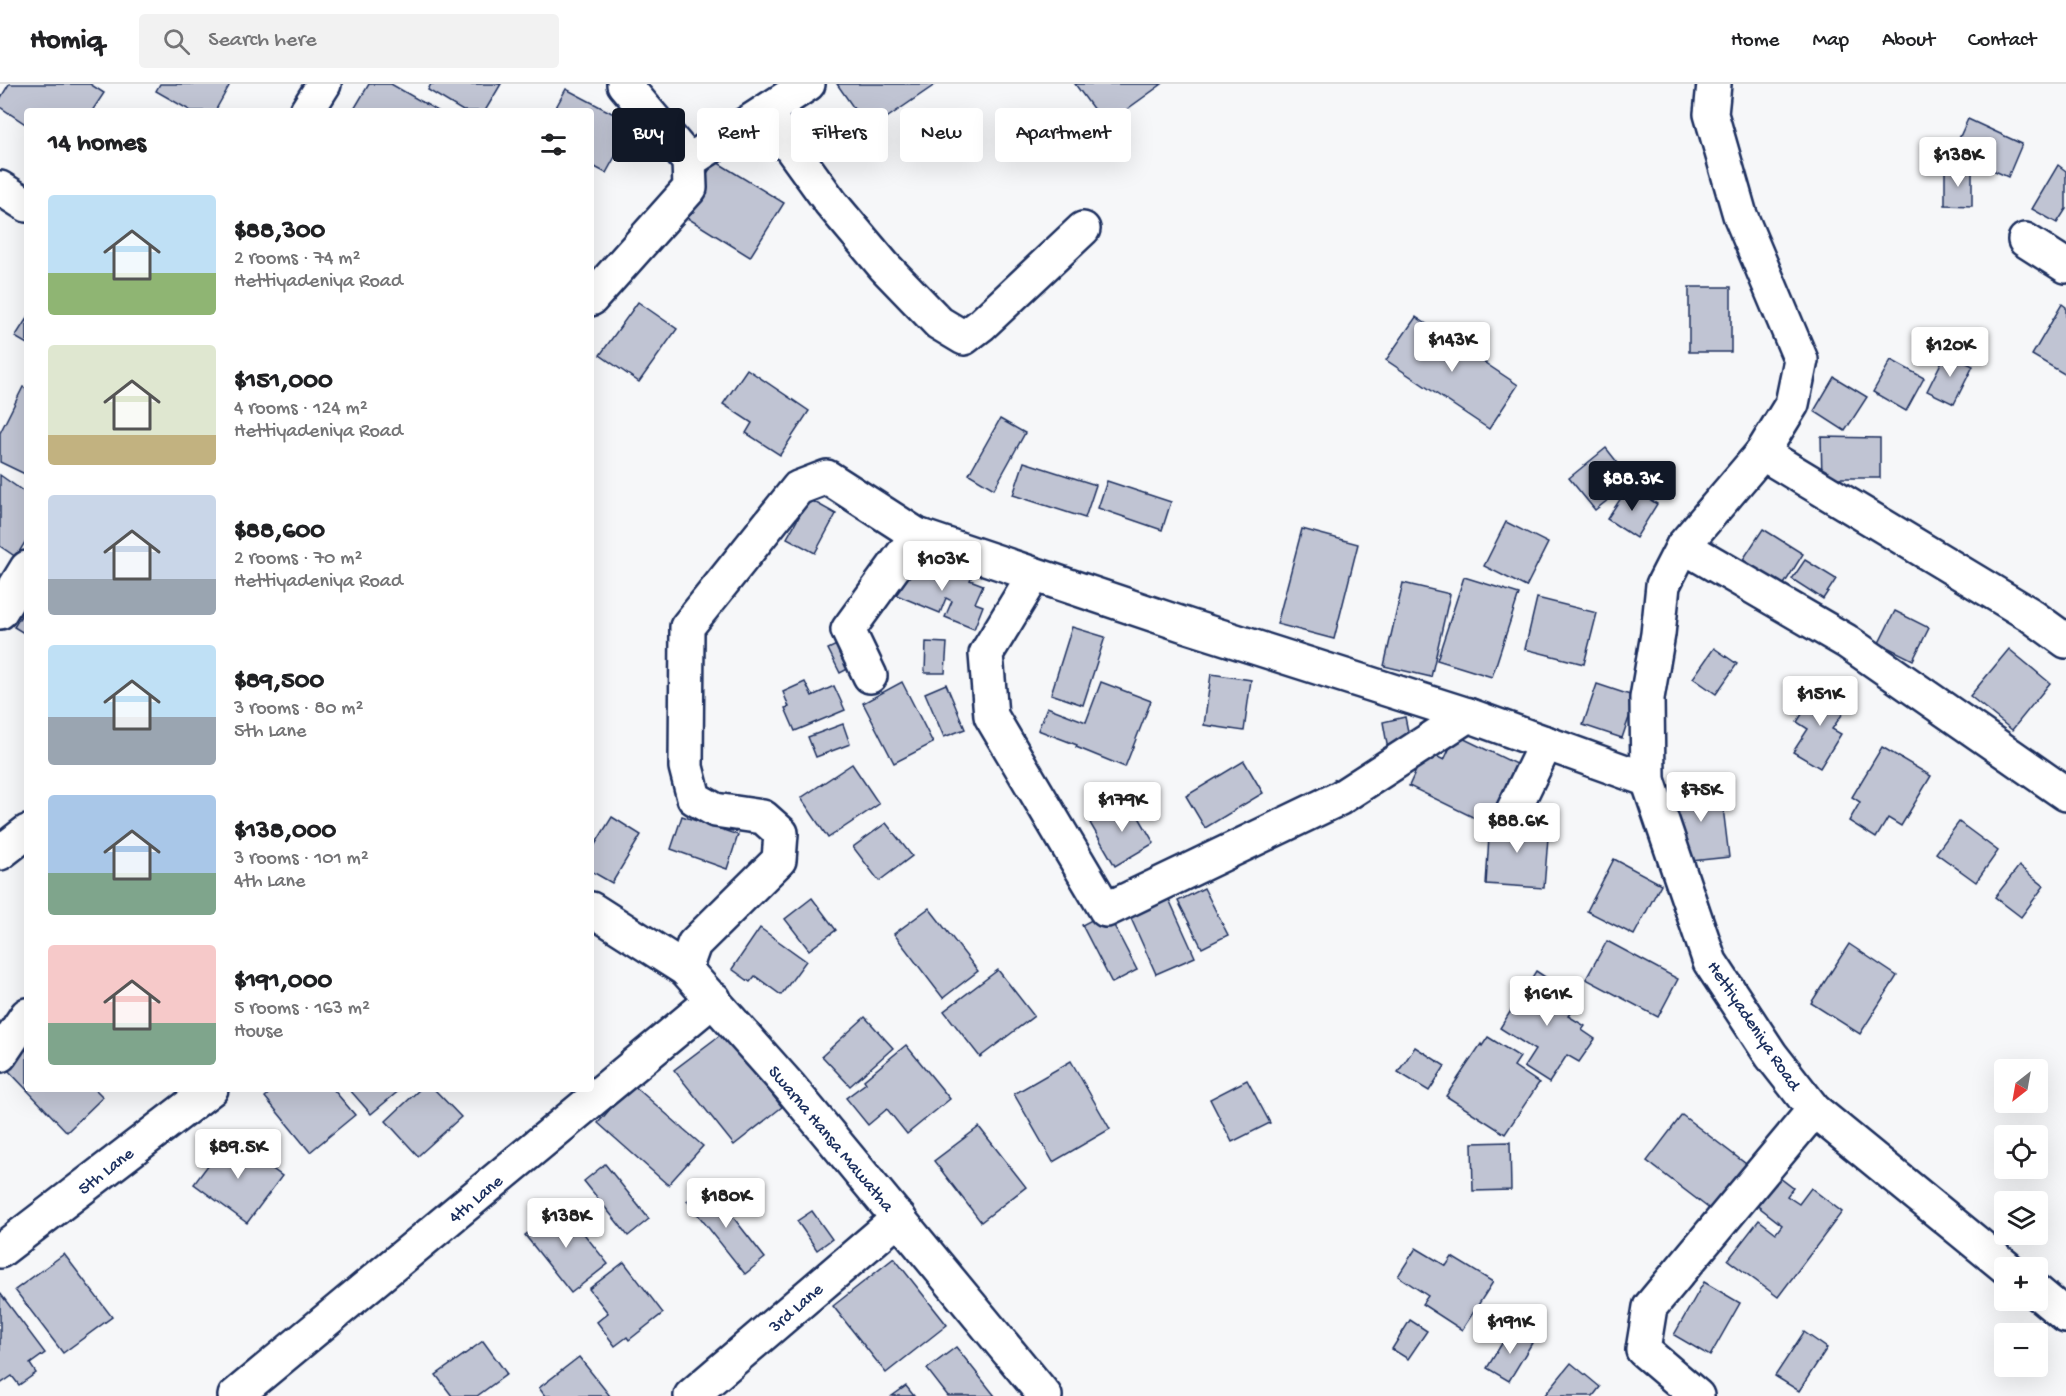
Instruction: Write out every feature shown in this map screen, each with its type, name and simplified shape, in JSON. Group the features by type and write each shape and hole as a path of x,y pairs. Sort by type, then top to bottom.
{"street":[{"path":"309,108 324,84"},
{"path":"594,296 690,188 689,161 624,84"},
{"path":"771,108 808,84"},
{"name":"Hettiyadeniya Road","path":"1714,84 1711,114 1740,215 1801,360 1792,404 1762,453 1683,546 1663,585 1658,634 1647,698 1648,780 1710,962 1771,1055 1814,1110 1994,1257"},
{"path":"779,131 831,203 884,266 939,323 964,338 981,325 1083,229"},
{"path":"689,161 697,156"},
{"path":"0,189 24,204"},
{"path":"2025,240 2066,266"},
{"path":"1762,453 2029,614 2066,641"},
{"path":"685,969 694,944 779,860 782,833 763,817 716,810 694,798 686,767 687,627 798,488 827,477 917,535 1468,715 1648,780"},
{"path":"870,676 848,630 917,535"},
{"path":"1683,546 1846,641 2066,794"},
{"path":"0,612 24,573"},
{"path":"1034,575 986,654 991,716 1106,909 1340,798 1468,715"},
{"path":"1513,811 1546,743"},
{"path":"0,854 24,834"},
{"name":"Swarna Hansa Mawatha","path":"594,911 685,969 714,999 899,1218 1045,1396"},
{"name":"4th Lane","path":"235,1396 714,999"},
{"path":"0,1055 24,1019"},
{"name":"5th Lane","path":"0,1251 207,1092"},
{"path":"1697,1396 1643,1350 1650,1307 1814,1110"},
{"name":"3rd Lane","path":"691,1396 899,1218"},
{"path":"2048,1301 2066,1316"}],"building":[{"path":"9,84 90,84 104,93 94,108 24,108 24,123 0,107 0,99"},
{"path":"160,84 226,84 229,86 217,108 186,108 156,91"},
{"path":"369,84 391,84 433,108 355,108"},
{"path":"431,84 501,84 487,108 458,108 428,90"},
{"path":"837,84 936,84 888,117 888,108 854,108"},
{"path":"1075,84 1162,84 1129,108 1093,108"},
{"path":"566,89 612,113 612,162 606,173 594,167 594,108 556,108"},
{"path":"1968,119 2022,144 2008,177 1953,152"},
{"path":"714,162 784,203 750,257 681,214"},
{"path":"2058,165 2066,171 2066,209 2057,223 2032,209"},
{"path":"1945,170 1972,171 1972,206 1945,205"},
{"path":"1689,287 1731,287 1731,352 1689,352"},
{"path":"638,302 677,329 639,382 600,355"},
{"path":"2062,304 2066,307 2066,375 2032,355"},
{"path":"1416,317 1518,385 1489,429 1386,360"},
{"path":"24,323 24,342 15,337"},
{"path":"1946,353 1973,366 1954,404 1927,391"},
{"path":"1891,360 1924,378 1906,411 1873,392"},
{"path":"747,369 809,411 780,455 746,433 752,423 723,404"},
{"path":"1834,377 1867,397 1845,431 1814,411"},
{"path":"24,388 24,474 0,462 0,433"},
{"path":"1000,419 1025,433 994,489 969,474"},
{"path":"1821,437 1880,438 1880,478 1822,478"},
{"path":"1606,448 1632,481 1595,510 1569,478"},
{"path":"1024,462 1096,485 1085,518 1013,495"},
{"path":"0,475 24,492 24,544 16,557 0,546"},
{"path":"1107,481 1171,502 1162,530 1098,508"},
{"path":"1629,486 1657,504 1636,538 1607,519"},
{"path":"809,499 836,514 815,553 787,538"},
{"path":"1506,522 1548,543 1526,587 1484,566"},
{"path":"1302,529 1358,544 1334,639 1277,624"},
{"path":"1763,529 1803,554 1783,586 1742,561"},
{"path":"909,560 945,576 949,566 972,576 970,580 983,585 975,603 983,606 974,629 945,617 952,601 946,598 940,613 894,594"},
{"path":"1805,560 1836,579 1823,599 1792,579"},
{"path":"1464,577 1519,594 1492,677 1437,660"},
{"path":"1403,583 1450,594 1431,677 1384,666"},
{"path":"1537,598 1597,613 1584,664 1525,649"},
{"path":"24,611 24,633 14,627"},
{"path":"1895,611 1929,628 1913,660 1879,643"},
{"path":"1072,627 1105,637 1083,705 1051,694"},
{"path":"849,639 861,662 840,673 828,649"},
{"path":"926,642 947,643 945,673 925,673"},
{"path":"1714,648 1737,664 1716,694 1693,678"},
{"path":"2009,649 2050,683 2012,730 1970,696"},
{"path":"1211,674 1251,680 1244,731 1204,725"},
{"path":"805,682 812,696 834,686 845,710 795,731 785,708 789,707 783,692"},
{"path":"902,682 933,743 894,763 863,703"},
{"path":"1101,682 1151,701 1125,767 1038,730 1047,707 1086,722"},
{"path":"946,684 965,729 944,737 925,693"},
{"path":"1597,684 1636,697 1622,738 1583,725"},
{"path":"1819,687 1848,706 1832,729 1841,734 1820,768 1793,752 1808,729 1797,722"},
{"path":"1405,717 1411,746 1388,750 1383,722"},
{"path":"843,724 850,744 816,757 808,737"},
{"path":"1456,735 1516,764 1487,824 1409,786 1425,751 1444,760"},
{"path":"1882,747 1931,776 1901,826 1888,818 1876,838 1849,821 1860,802 1852,797"},
{"path":"1244,761 1263,793 1205,828 1186,796"},
{"path":"852,764 879,804 828,838 801,798"},
{"path":"1720,783 1729,857 1682,862 1674,788"},
{"path":"1129,800 1154,843 1115,866 1090,823"},
{"path":"682,816 738,835 727,869 671,849"},
{"path":"612,817 641,835 612,883 594,873 594,846"},
{"path":"1490,821 1549,825 1544,888 1486,884"},
{"path":"1959,822 1998,851 1976,882 1936,853"},
{"path":"886,823 912,856 879,881 853,847"},
{"path":"1614,859 1661,884 1634,935 1587,911"},
{"path":"2019,866 2044,886 2021,917 1995,897"},
{"path":"1204,888 1228,935 1202,948 1178,901"},
{"path":"1168,897 1195,957 1156,974 1129,914"},
{"path":"812,898 836,930 809,950 785,919"},
{"path":"929,908 978,971 943,998 894,934"},
{"path":"1107,912 1137,970 1112,983 1082,925"},
{"path":"760,928 806,961 781,995 755,976 750,982 732,969"},
{"path":"1607,941 1678,979 1658,1017 1586,979"},
{"path":"1849,944 1897,976 1860,1034 1811,1003"},
{"path":"998,970 1034,1016 980,1057 944,1011"},
{"path":"1536,971 1580,1000 1568,1016 1585,1026 1582,1030 1595,1039 1579,1062 1567,1055 1549,1083 1524,1067 1535,1050 1500,1028"},
{"path":"865,1017 893,1048 850,1086 822,1056"},
{"path":"723,1033 782,1107 734,1145 674,1070"},
{"path":"1488,1037 1520,1057 1514,1066 1539,1083 1505,1134 1446,1096"},
{"path":"906,1045 950,1099 907,1134 887,1109 868,1125 846,1098 866,1083 864,1080"},
{"path":"1415,1047 1445,1066 1429,1091 1398,1072"},
{"path":"24,1051 24,1087 6,1068"},
{"path":"1071,1061 1110,1129 1053,1162 1014,1094"},
{"path":"1247,1080 1270,1123 1232,1142 1210,1099"},
{"path":"632,1084 703,1146 668,1185 598,1123"},
{"path":"29,1092 98,1092 103,1097 67,1132"},
{"path":"271,1092 336,1092 355,1115 310,1152 265,1097"},
{"path":"352,1092 397,1092 371,1114"},
{"path":"417,1092 437,1092 461,1117 418,1156 386,1121"},
{"path":"1682,1115 1746,1164 1711,1210 1647,1161"},
{"path":"979,1127 1026,1187 981,1222 934,1161"},
{"path":"229,1137 282,1176 247,1223 194,1184"},
{"path":"1510,1142 1511,1190 1473,1191 1472,1143"},
{"path":"605,1164 649,1219 628,1236 584,1181"},
{"path":"1771,1171 1793,1188 1787,1196 1799,1204 1811,1188 1842,1212 1778,1297 1728,1260 1759,1220 1776,1233 1782,1225 1750,1200"},
{"path":"708,1185 765,1258 745,1274 687,1201"},
{"path":"562,1206 608,1264 571,1293 525,1235"},
{"path":"812,1211 832,1239 817,1250 797,1221"},
{"path":"1416,1248 1446,1266 1452,1257 1493,1282 1462,1330 1422,1304 1428,1296 1398,1276"},
{"path":"64,1254 112,1317 63,1353 15,1290"},
{"path":"894,1258 947,1325 886,1373 833,1306"},
{"path":"624,1262 663,1313 629,1340 627,1337 615,1346 597,1322 608,1313 589,1289"},
{"path":"1704,1282 1740,1303 1710,1356 1674,1335"},
{"path":"0,1293 45,1353 30,1364 36,1373 19,1385 12,1376 0,1384"},
{"path":"1410,1320 1427,1331 1408,1359 1392,1349"},
{"path":"1510,1330 1532,1343 1509,1381 1487,1368"},
{"path":"1804,1332 1827,1348 1799,1391 1775,1376"},
{"path":"483,1341 507,1374 477,1396 452,1396 436,1375"},
{"path":"956,1347 995,1396 948,1396 927,1369"},
{"path":"579,1357 610,1396 545,1396 539,1388"},
{"path":"1571,1363 1600,1387 1593,1396 1544,1396"},
{"path":"906,1386 914,1396 892,1396"}]}
